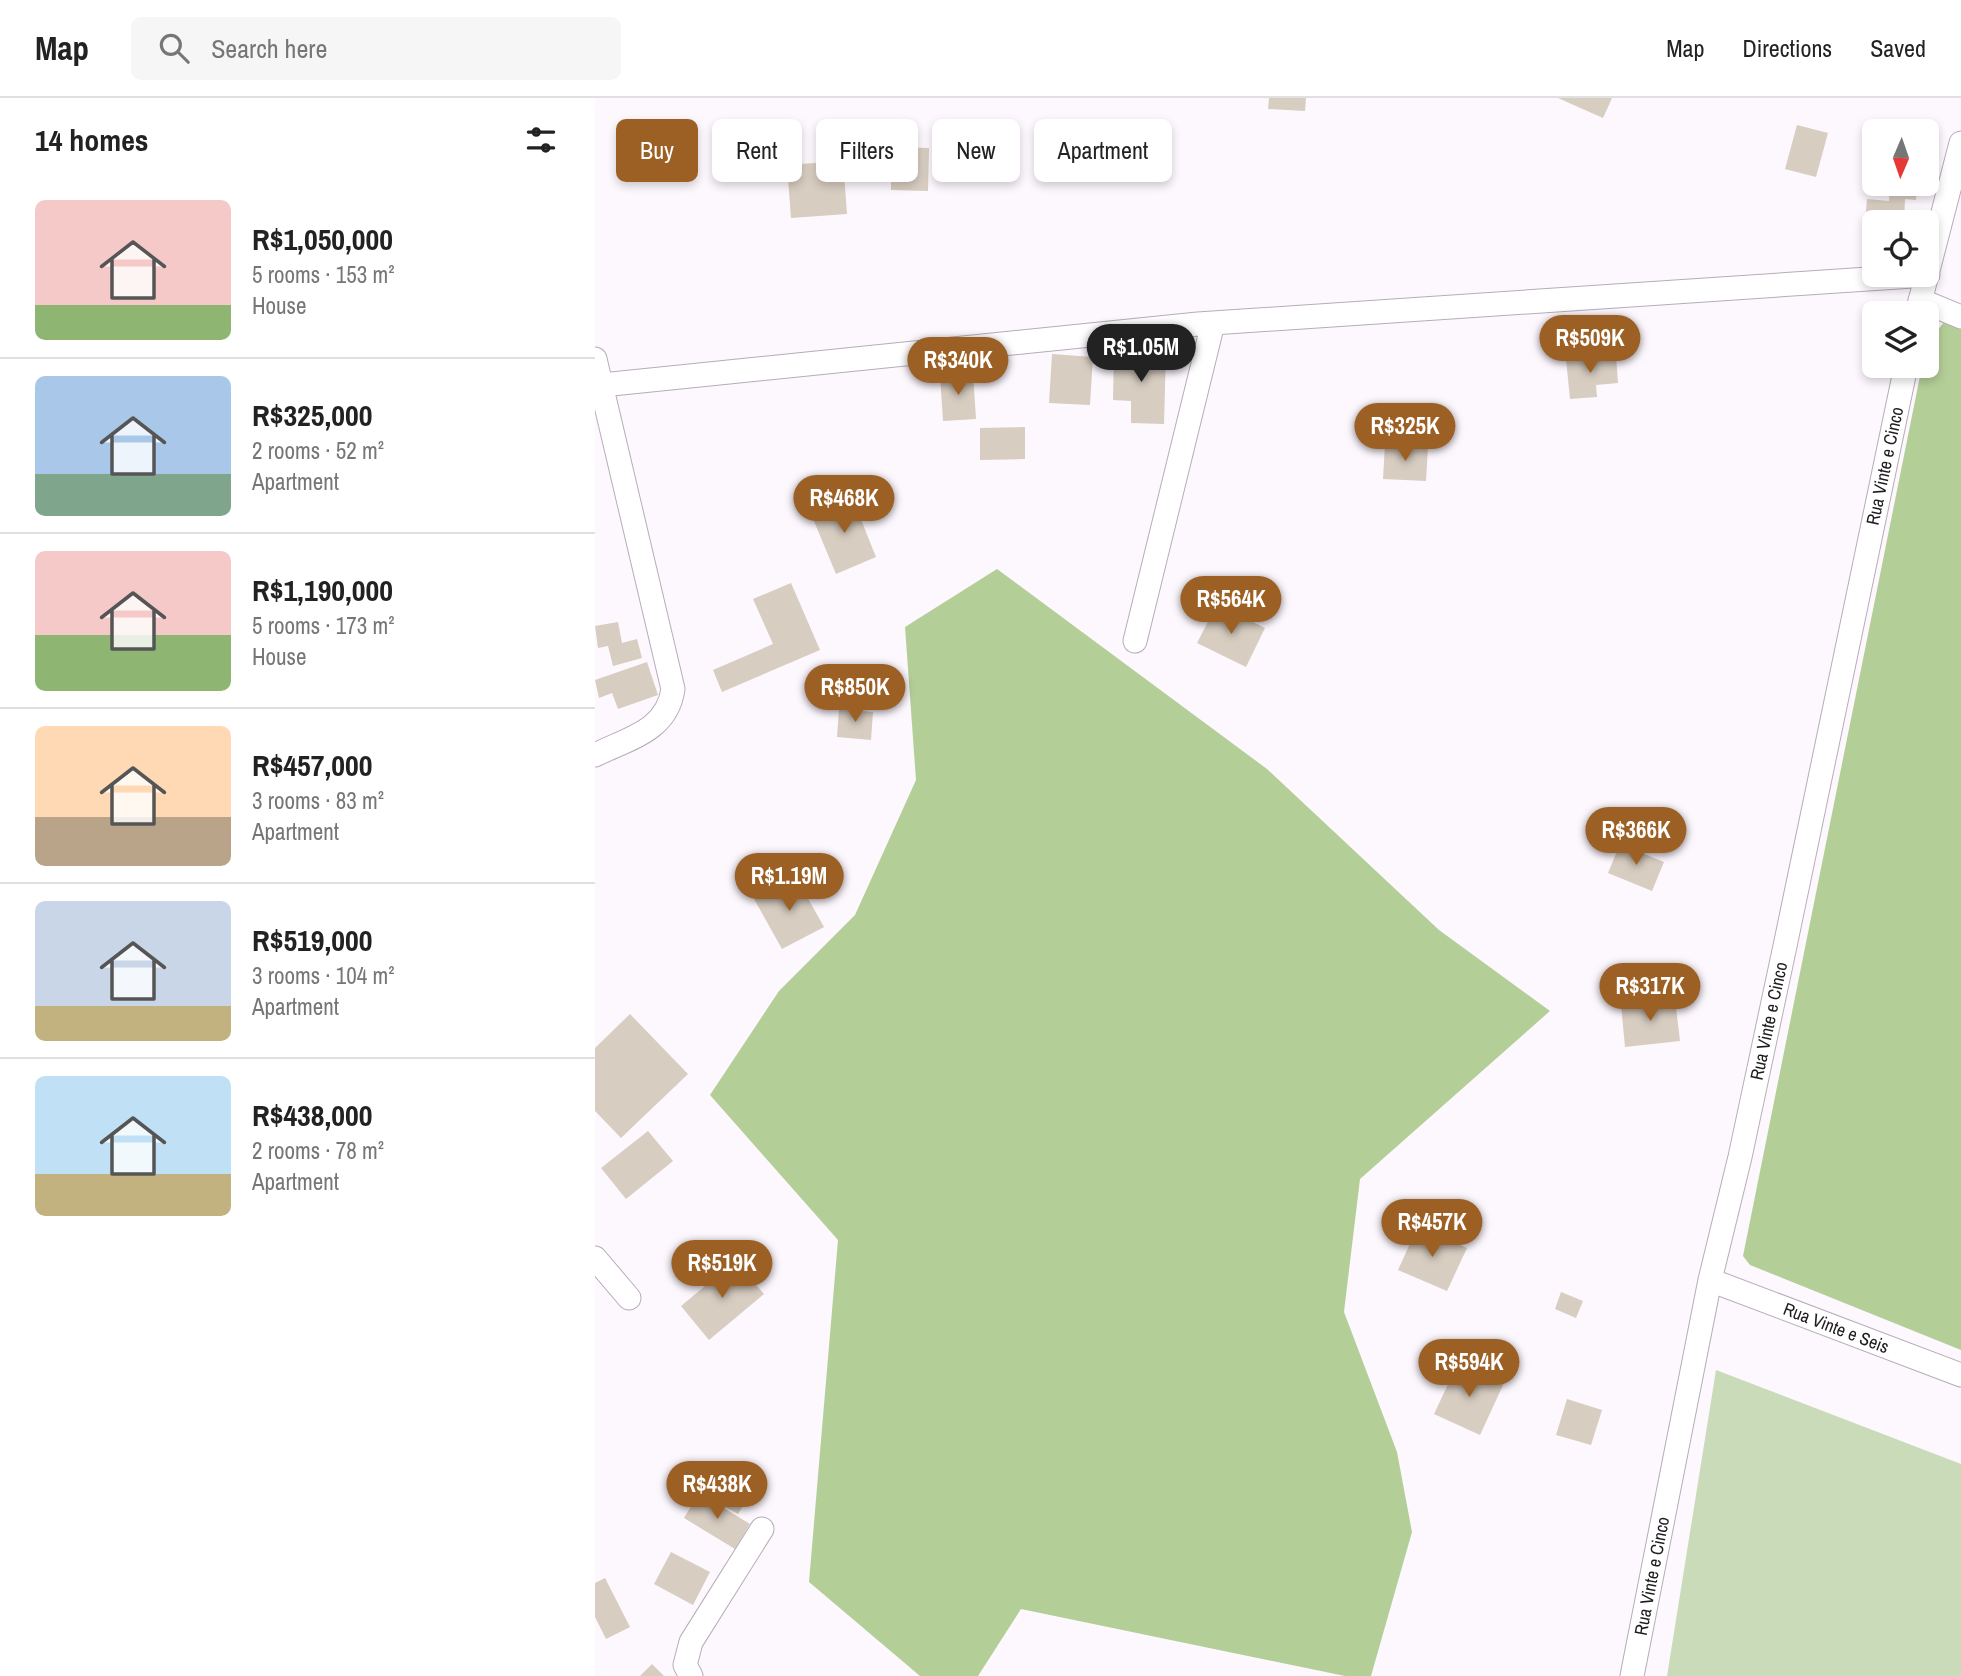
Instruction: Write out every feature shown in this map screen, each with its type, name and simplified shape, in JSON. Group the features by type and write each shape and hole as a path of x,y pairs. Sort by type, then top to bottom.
{"street":[{"path":"1939,231 1961,143"},
{"path":"602,385 1213,323 1862,279"},
{"path":"1939,312 1961,317"},
{"path":"1135,641 1213,323"},
{"path":"595,359 673,689 671,704 655,726 595,755"},
{"name":"Rua Vinte e Cinco","path":"1632,1676 1710,1280 1782,959 1903,378"},
{"path":"595,1258 629,1298"},
{"name":"Rua Vinte e Seis","path":"1710,1280 1961,1376"},
{"path":"691,1676 685,1665 691,1642 762,1529"}],"green space":[{"path":"1944,322 1961,329 1961,1350 1750,1265 1743,1256 1920,378 1939,378 1939,328"},
{"path":"997,569 1267,769 1439,930 1550,1011 1360,1179 1344,1312 1397,1452 1412,1532 1371,1676 1345,1676 1021,1609 978,1676 920,1676 809,1582 838,1240 710,1095 779,991 855,915 916,780 905,627"},
{"path":"1716,1370 1961,1464 1961,1676 1667,1676"}],"building":[{"path":"1269,98 1306,98 1305,111 1268,109"},
{"path":"1558,98 1612,98 1603,118"},
{"path":"1797,125 1828,133 1816,177 1785,169"},
{"path":"918,148 929,148 928,191 891,190 891,182 918,182"},
{"path":"816,163 816,182 845,182 847,214 791,218 788,182 802,182 802,164"},
{"path":"1889,196 1916,196 1916,200 1905,199 1905,210 1866,210 1867,199 1889,201"},
{"path":"1114,349 1166,351 1164,424 1131,423 1131,401 1113,400"},
{"path":"1052,354 1093,357 1090,405 1049,403"},
{"path":"1616,355 1618,383 1596,385 1597,397 1570,399 1566,359"},
{"path":"973,373 976,419 943,421 940,375"},
{"path":"1387,404 1435,408 1433,442 1384,438"},
{"path":"1025,427 1025,459 980,460 980,428"},
{"path":"1385,444 1428,447 1426,481 1383,479"},
{"path":"852,497 876,557 836,574 811,514"},
{"path":"791,583 820,650 722,692 713,670 773,644 753,599"},
{"path":"1217,604 1265,628 1246,667 1197,643"},
{"path":"618,622 622,643 637,639 642,658 613,666 608,646 598,648 595,626"},
{"path":"647,662 658,695 618,709 612,693 599,698 595,680"},
{"path":"839,709 873,712 871,740 837,737"},
{"path":"1620,844 1664,862 1652,891 1608,873"},
{"path":"796,877 824,927 782,949 754,899"},
{"path":"1675,999 1680,1041 1625,1047 1621,1005"},
{"path":"630,1014 688,1074 621,1138 595,1111 595,1048"},
{"path":"648,1131 673,1161 626,1199 601,1168"},
{"path":"1418,1226 1467,1248 1447,1291 1398,1270"},
{"path":"735,1261 764,1294 709,1340 681,1306"},
{"path":"1561,1292 1583,1301 1576,1318 1555,1309"},
{"path":"1458,1363 1504,1383 1480,1435 1434,1414"},
{"path":"1567,1399 1602,1410 1591,1445 1556,1435"},
{"path":"716,1463 755,1486 738,1514 699,1492"},
{"path":"699,1493 750,1524 735,1549 684,1518"},
{"path":"671,1552 710,1572 693,1605 654,1584"},
{"path":"605,1578 630,1627 606,1639 595,1617 595,1583"},
{"path":"652,1664 664,1676 640,1676"}]}
